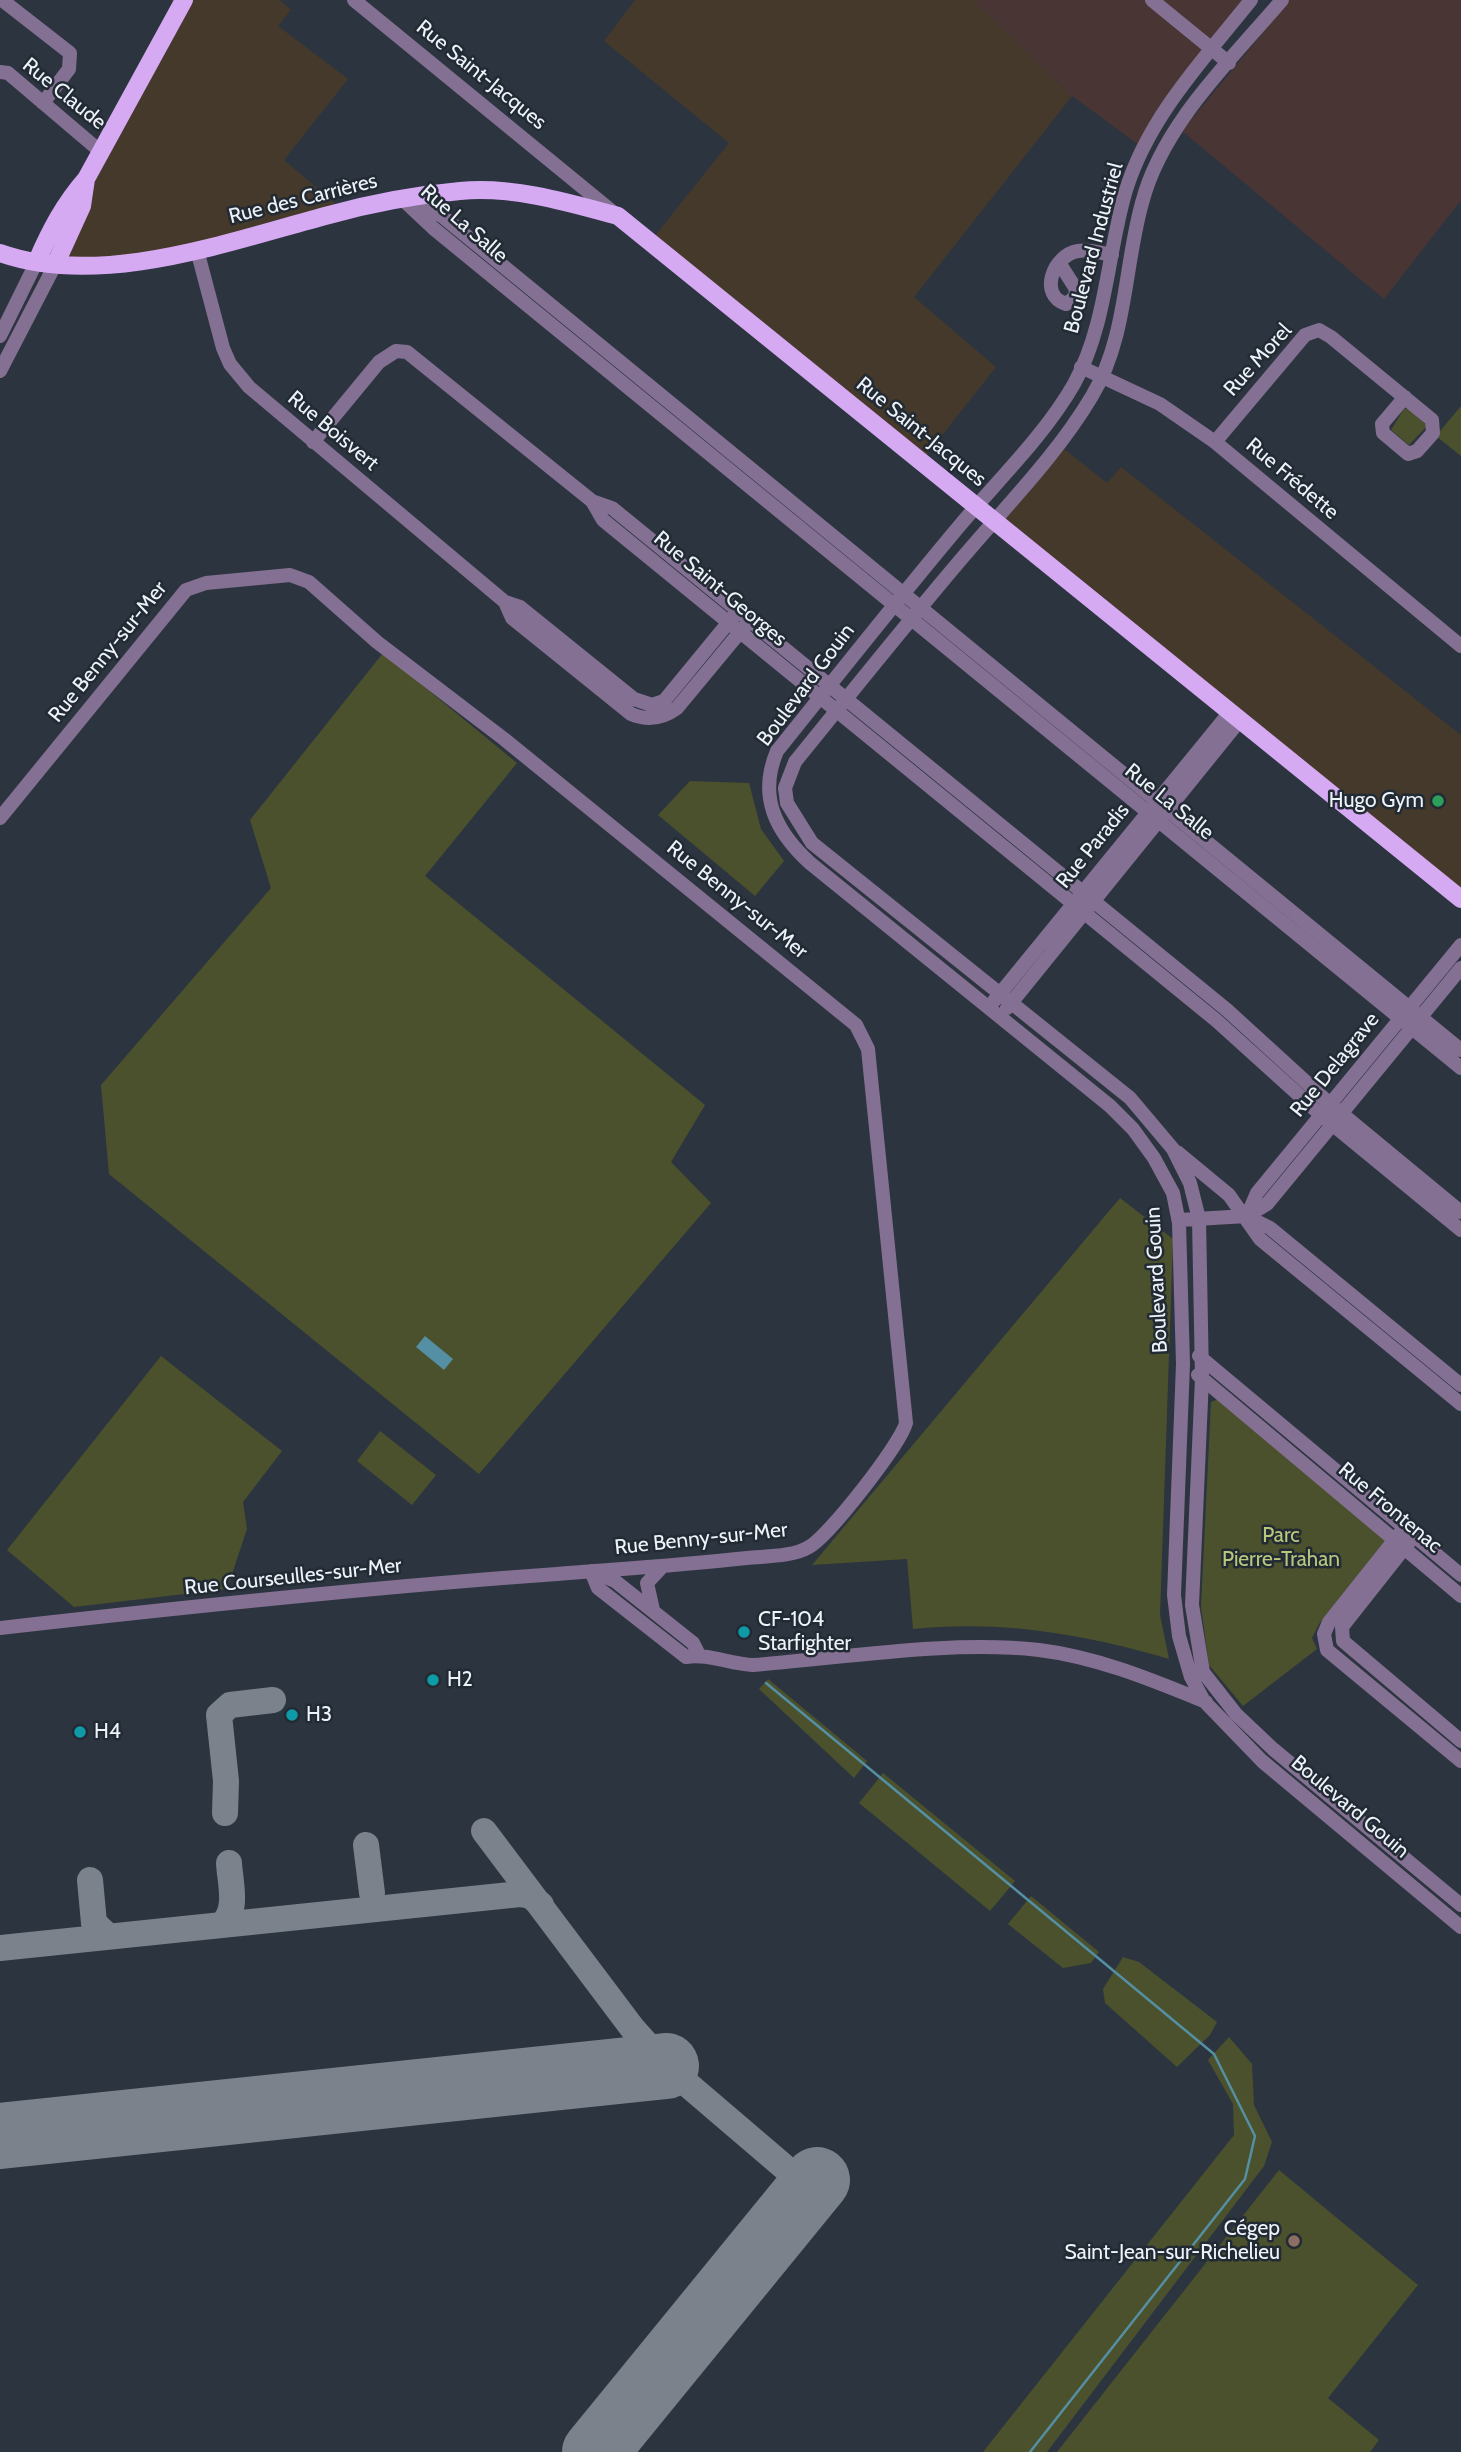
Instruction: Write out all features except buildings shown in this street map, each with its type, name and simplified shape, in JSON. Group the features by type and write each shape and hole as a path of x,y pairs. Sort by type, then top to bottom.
{"main road":[{"path":"37,261 67,200 86,179 101,152 178,3"},
{"path":"56,263 83,203 86,179"},
{"name":"Rue des Carrières","path":"0,253 56,263 112,262 197,250 401,198 464,190 497,190 555,199 618,216"},
{"name":"Rue Saint-Jacques","path":"618,216 1461,899"}],"street":[{"path":"2,0 70,53 69,69 43,103"},
{"name":"Rue Saint-Jacques","path":"355,0 618,216"},
{"path":"1152,0 1229,63"},
{"name":"Boulevard Industriel","path":"976,506 1047,424 1081,367 1095,337 1126,189 1142,147 1179,90 1251,0"},
{"name":"Boulevard Industriel","path":"994,521 1066,437 1116,345 1137,222 1155,166 1197,103 1282,0"},
{"name":"Rue Claude","path":"0,72 8,73 101,152"},
{"path":"1179,90 1197,103"},
{"path":"1138,160 1155,166"},
{"name":"Rue La Salle","path":"401,198 442,216 673,425 1030,716 1158,810 1411,1017 1461,1068"},
{"name":"Rue Boisvert","path":"197,250 230,363 249,387 505,602 512,618 631,714 644,720 744,615"},
{"path":"1060,264 1069,254 1079,250 1112,255"},
{"path":"0,336 37,261"},
{"path":"0,371 56,263"},
{"name":"Rue La Salle","path":"553,317 684,413 1041,703 1158,810"},
{"name":"Rue Morel","path":"1215,442 1306,335 1319,330 1405,397"},
{"name":"Rue Saint-Georges","path":"313,442 379,362 396,351 407,352 592,501 612,508 744,615 846,699 963,805"},
{"name":"Rue Frédette","path":"1081,367 1160,404 1215,442 1461,646"},
{"path":"673,425 684,413"},
{"name":"Rue Saint-Georges","path":"592,501 603,520 733,628 836,711 963,805 1222,1016 1331,1114 1457,1218"},
{"name":"Boulevard Gouin","path":"976,506 777,751 769,770 770,802 779,825 796,850 1110,1106 1133,1129 1154,1158 1173,1193 1178,1220 1183,1364 1174,1595 1179,1636 1191,1677 1204,1701 1262,1761 1461,1927"},
{"path":"795,525 806,512"},
{"name":"Boulevard Gouin","path":"994,521 921,606 792,770 785,788 793,816 812,843 1123,1092 1173,1149 1190,1183 1199,1219 1202,1378 1192,1605 1203,1672 1236,1714 1272,1749 1461,1905"},
{"name":"Rue Benny-sur-Mer","path":"0,818 186,590 206,583 290,575 309,582 377,642 504,739 856,1025 863,1037 869,1062 904,1389 906,1423 903,1434 883,1463 809,1547 786,1553 662,1567 591,1571"},
{"path":"1030,716 1041,703"},
{"name":"Rue Paradis","path":"994,1012 1235,716"},
{"path":"779,825 793,816"},
{"path":"823,874 834,861"},
{"name":"Rue Delagrave","path":"1247,1216 1257,1193 1331,1114 1411,1017 1461,945"},
{"name":"Rue Delagrave","path":"1411,1017 1461,968"},
{"name":"Rue La Salle","path":"1411,1017 1461,1049"},
{"path":"1110,1106 1123,1092"},
{"path":"1173,1149 1230,1195 1247,1216 1270,1228 1461,1404"},
{"path":"1178,1220 1247,1216"},
{"path":"1372,1321 1461,1385"},
{"name":"Rue Frontenac","path":"1183,1343 1461,1575"},
{"name":"Rue Frontenac","path":"1183,1364 1461,1596"},
{"path":"1291,1453 1302,1441"},
{"path":"1409,1531 1342,1627 1342,1637 1348,1647 1461,1741"},
{"path":"1399,1544 1329,1622 1324,1639 1327,1650 1461,1761"},
{"path":"658,1622 647,1592 647,1583 662,1567"},
{"path":"591,1571 598,1588 693,1643 699,1654 728,1664 753,1665 944,1650 1039,1650 1088,1659 1126,1671 1236,1714"},
{"name":"Rue Courseulles-sur-Mer","path":"0,1628 455,1581 591,1571"},
{"path":"1324,1639 1342,1637"},
{"path":"1262,1761 1272,1749"},
{"path":"1347,1831 1358,1820"},
{"path":"1381,1860 1391,1847"}],"shaded area":[{"path":"170,0 280,0 291,10 278,26 348,79 284,160 344,211 197,250 56,263 179,7"},
{"path":"635,0 973,0 1072,96 914,297 996,367 921,462 650,242 729,143 604,41"},
{"path":"973,0 1252,0 1142,147 1072,96"},
{"path":"1290,0 1461,0 1461,200 1384,299 1182,131"},
{"path":"1059,445 1107,483 1121,467 1461,735 1461,899 994,521"}],"green space":[{"path":"1461,406 1461,456 1436,436"},
{"path":"1409,408 1427,426 1409,445 1391,430 1404,409"},
{"path":"383,653 517,763 425,876 705,1105 671,1162 711,1203 479,1474 109,1174 101,1085 271,888 250,820"},
{"path":"690,781 749,783 761,829 784,861 755,896 658,815"},
{"path":"1120,1198 1173,1239 1160,1615 1169,1659 1106,1642 1042,1631 979,1626 913,1629 907,1559 812,1565"},
{"path":"161,1356 282,1451 243,1502 247,1529 227,1589 74,1607 7,1550"},
{"name":"Parc Pierre-Trahan","path":"1226,1396 1387,1538 1319,1624 1312,1638 1317,1649 1243,1706 1209,1665 1201,1607 1211,1402"},
{"path":"380,1431 436,1475 412,1505 357,1461"},
{"path":"768,1679 867,1761 854,1778 759,1689"},
{"path":"883,1773 1015,1881 990,1911 859,1803"},
{"path":"1031,1896 1099,1952 1091,1963 1063,1968 1008,1924"},
{"path":"1123,1957 1139,1962 1217,2022 1210,2035 1177,2067 1105,2003 1103,1989"},
{"path":"1229,2037 1252,2064 1254,2105 1272,2142 1264,2166 1047,2452 983,2452 1234,2135 1233,2104 1208,2060"},
{"name":"Cégep Saint-Jean-sur-Richelieu","path":"1279,2170 1418,2285 1328,2398 1379,2440 1370,2452 1057,2452"}],"water":[{"path":"425,1336 453,1359 444,1370 416,1347"}],"waterway":[{"path":"766,1683 1214,2054 1255,2136 1245,2179 1030,2452"}],"taxiway":[{"path":"225,1813 226,1781 219,1715 230,1705 273,1700"},
{"path":"484,1831 633,2029 666,2066 810,2189"},
{"path":"366,1845 372,1893"},
{"path":"221,1925 227,1919 232,1905 229,1863"},
{"path":"90,1880 94,1923 108,1936"},
{"path":"0,1948 520,1894 531,1896 541,1905"}],"runway":[{"path":"0,2136 666,2066"},
{"path":"595,2452 817,2180"}],"place":[{"name":"Hugo Gym","path":"1438,801"},
{"name":"CF-104 Starfighter","path":"744,1632"},
{"name":"H2","path":"433,1680"},
{"name":"H3","path":"292,1715"},
{"name":"H4","path":"80,1732"},
{"name":"Cégep Saint-Jean-sur-Richelieu","path":"1294,2241"}]}
